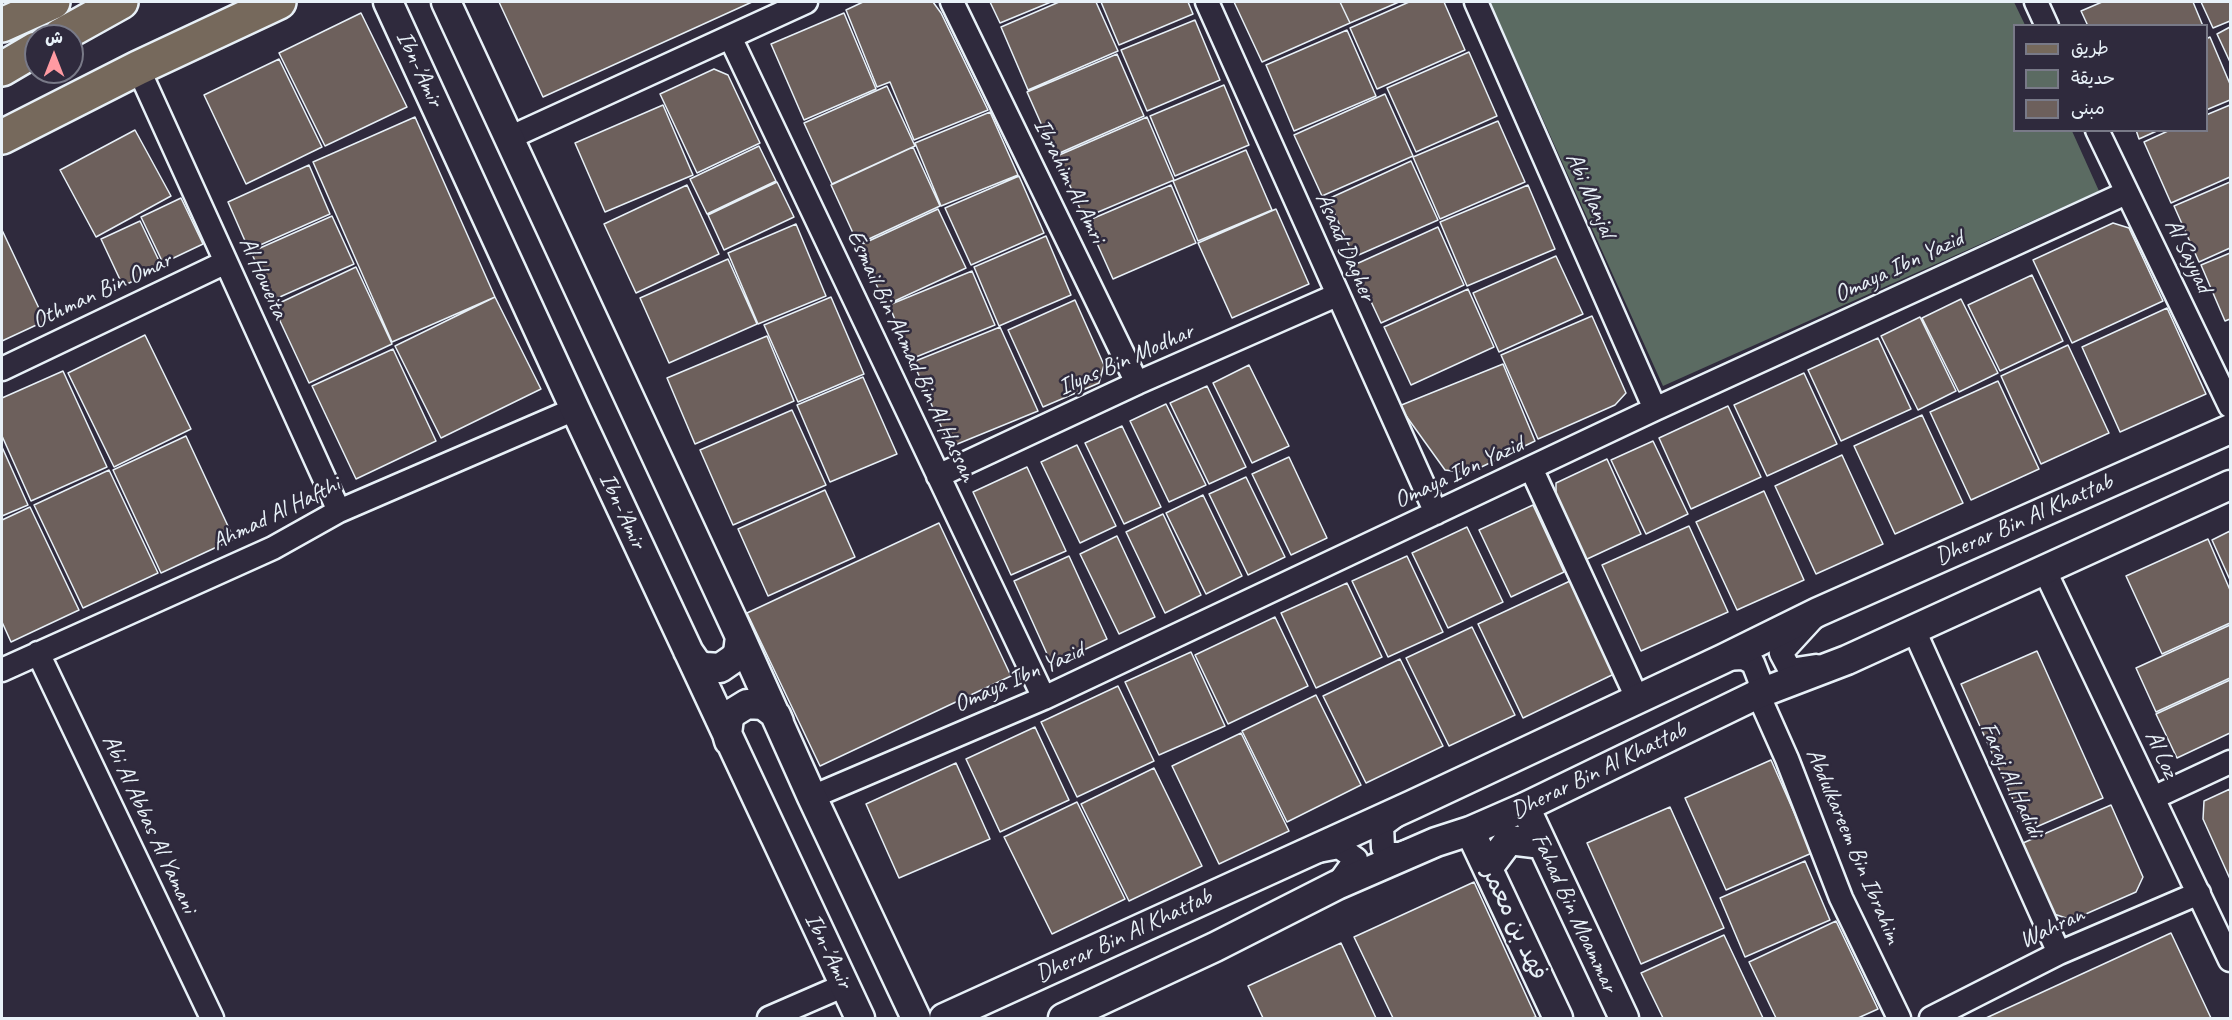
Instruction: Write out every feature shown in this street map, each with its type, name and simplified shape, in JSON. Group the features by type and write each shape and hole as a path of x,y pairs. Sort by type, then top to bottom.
{"main road":[{"path":"2,25 53,2"},
{"path":"82,24 121,2"},
{"path":"2,136 138,68 279,2"},
{"path":"2,69 24,57"}],"street":[{"name":"Ibn-'Amir","path":"388,2 729,741 860,1018"},
{"path":"446,2 916,1018"},
{"path":"509,138 806,2"},
{"name":"Ibrahim Al Amri","path":"952,2 1137,383"},
{"name":"Asaad Dagher","path":"1206,2 1436,513"},
{"name":"Abi Manjal","path":"1476,2 1655,409"},
{"path":"2036,2 2046,24"},
{"name":"Esmail Bin Ahmad Bin Al Hassan","path":"730,37 1044,698"},
{"name":"Al Howeita","path":"138,68 339,511"},
{"name":"Al Sayyad","path":"2098,132 2230,406"},
{"name":"Omaya Ibn Yazid","path":"812,797 1044,698 1655,409 2126,193"},
{"name":"Othman Bin Omar","path":"2,369 226,262"},
{"name":"Ilyas Bin Modhar","path":"938,476 1137,383 1337,295"},
{"name":"Ahmad Al Hafthi","path":"2,670 273,548 339,511 575,409"},
{"name":"Dherar Bin Al Khattab","path":"944,1018 1412,805 1818,612 2230,429"},
{"path":"1531,468 1637,698"},
{"name":"Dherar Bin Al Khattab","path":"1412,805 1382,826 1383,848 1388,854 1400,854 1470,831 1525,807 1758,694 1847,660 2230,485"},
{"name":"Al Loz","path":"2044,571 2230,960"},
{"name":"Dherar Bin Al Khattab","path":"1818,612 1803,632 1781,652 1790,670 1847,660"},
{"path":"688,651 697,664 720,668 733,659 738,652 740,637 737,630"},
{"name":"Faraj Al Hadidi","path":"1914,630 2059,953"},
{"name":"Abi Al Abbas Al Yamani","path":"38,653 212,1018"},
{"path":"1723,659 1743,658 1752,663 1760,681 1758,694"},
{"name":"Abdulkareem Bin Ibrahim","path":"1758,694 1787,759 1841,898 1899,1018"},
{"path":"729,741 727,725 729,718 734,711 747,704 763,705 776,714 779,722"},
{"path":"2153,798 2230,762"},
{"name":"Fahad Bin Moammar","path":"1525,807 1624,1018"},
{"name":"فهد بن معمر","path":"1470,831 1558,1018"},
{"path":"1488,868 1509,840 1542,844"},
{"name":"Dherar Bin Al Khattab","path":"1063,1018 1215,947 1337,885 1436,842"},
{"name":"Dherar Bin Al Khattab","path":"1304,854 1339,847 1356,859 1337,885"},
{"name":"Wahran","path":"1931,1018 2059,953 2199,893"},
{"path":"769,1018 845,985"}],"green space":[{"path":"1490,2 2014,2 2025,24 2013,24 2013,132 2072,132 2099,191 1663,386"}],"building":[{"path":"499,2 752,2 543,97"},
{"path":"863,2 933,2 941,13 988,110 914,140 890,82 877,87 846,10"},
{"path":"990,2 1051,2 1000,23"},
{"path":"1059,2 1096,2 1118,51 1028,90 1001,27"},
{"path":"1101,2 1188,2 1193,14 1119,45"},
{"path":"1234,2 1340,2 1350,23 1262,62"},
{"path":"1340,2 1399,2 1350,23"},
{"path":"1409,2 1444,2 1465,50 1377,89 1350,28"},
{"path":"2102,2 2193,2 2202,24 2087,24 2081,11"},
{"path":"2201,2 2230,2 2230,21 2213,28"},
{"path":"361,13 407,107 325,146 279,53"},
{"path":"844,13 876,89 804,120 771,44"},
{"path":"1195,20 1220,80 1147,111 1121,50"},
{"path":"2230,27 2230,62 2217,34"},
{"path":"1347,30 1376,96 1294,131 1266,65"},
{"path":"2210,37 2230,84 2230,100 2208,109 2208,38"},
{"path":"1469,52 1497,116 1416,152 1387,88"},
{"path":"1117,54 1144,116 1055,155 1027,92"},
{"path":"279,59 322,147 246,184 204,95"},
{"path":"714,69 728,75 760,143 697,173 660,94"},
{"path":"1224,85 1249,145 1175,176 1150,116"},
{"path":"887,86 915,146 832,184 804,123"},
{"path":"1385,94 1413,156 1322,196 1294,135"},
{"path":"663,105 693,175 605,212 575,143"},
{"path":"2230,105 2230,177 2171,203 2144,142 2166,132 2208,132 2208,114"},
{"path":"990,112 1018,175 941,206 915,143"},
{"path":"415,117 495,297 392,342 313,162"},
{"path":"1147,117 1174,180 1084,218 1057,156"},
{"path":"1498,121 1525,182 1440,219 1413,157"},
{"path":"135,130 171,196 96,237 60,170"},
{"path":"2137,132 2155,132 2139,139"},
{"path":"759,146 776,181 707,214 690,179"},
{"path":"913,147 940,206 858,244 831,185"},
{"path":"1246,150 1272,210 1198,241 1173,181"},
{"path":"1411,161 1438,220 1354,257 1328,199"},
{"path":"309,165 330,214 249,250 228,202"},
{"path":"1019,176 1044,233 971,265 945,208"},
{"path":"777,182 794,217 724,250 708,215"},
{"path":"2230,182 2230,248 2199,262 2174,206"},
{"path":"687,185 719,254 636,293 604,224"},
{"path":"1171,185 1196,243 1113,279 1087,221"},
{"path":"1528,185 1555,249 1467,286 1440,222"},
{"path":"181,198 203,244 163,263 141,217"},
{"path":"938,209 966,268 886,305 858,246"},
{"path":"1276,209 1309,284 1232,318 1198,243"},
{"path":"332,216 354,264 273,300 251,252"},
{"path":"140,221 162,267 123,286 101,239"},
{"path":"2113,223 2129,228 2163,301 2072,343 2033,260"},
{"path":"796,224 826,296 758,324 728,253"},
{"path":"1438,227 1464,285 1381,323 1354,265"},
{"path":"2,230 45,321 2,341"},
{"path":"1046,236 1071,295 999,326 974,267"},
{"path":"2230,253 2230,319 2225,321 2201,265"},
{"path":"1556,256 1583,314 1499,352 1473,293"},
{"path":"728,259 757,324 669,363 640,298"},
{"path":"356,267 392,344 309,383 273,306"},
{"path":"972,271 995,325 911,359 889,305"},
{"path":"2032,275 2063,341 2000,371 1968,305"},
{"path":"1468,289 1494,347 1411,385 1384,327"},
{"path":"495,297 541,389 441,438 395,346"},
{"path":"831,297 864,374 798,402 764,325"},
{"path":"1961,299 1998,373 1959,392 1922,318"},
{"path":"1075,300 1104,365 1099,383 1043,407 1008,330"},
{"path":"2167,308 2206,394 2120,432 2082,347"},
{"path":"1592,316 1626,393 1615,405 1538,439 1501,355"},
{"path":"1920,317 1956,391 1918,410 1881,336"},
{"path":"1000,327 1038,411 950,447 913,362"},
{"path":"145,335 191,429 114,467 68,373"},
{"path":"767,336 794,401 695,444 667,378"},
{"path":"1878,338 1911,409 1841,441 1808,370"},
{"path":"2068,345 2109,433 2041,464 2001,376"},
{"path":"393,349 436,441 356,479 312,386"},
{"path":"1503,364 1535,441 1469,473 1445,470 1399,406"},
{"path":"1249,365 1289,446 1252,463 1213,383"},
{"path":"63,371 107,467 31,501 2,436 2,398"},
{"path":"1804,373 1837,444 1767,476 1734,405"},
{"path":"863,377 897,454 830,482 797,405"},
{"path":"1998,381 2039,469 1971,500 1930,412"},
{"path":"1207,386 1246,467 1209,484 1170,403"},
{"path":"1166,404 1206,485 1169,502 1130,421"},
{"path":"1728,406 1761,477 1691,509 1659,438"},
{"path":"792,410 826,485 733,525 700,450"},
{"path":"1922,415 1963,503 1895,534 1854,446"},
{"path":"1122,426 1161,507 1124,524 1085,443"},
{"path":"186,436 234,539 161,573 113,470"},
{"path":"1653,441 1688,514 1646,534 1611,460"},
{"path":"1077,445 1116,526 1080,543 1041,462"},
{"path":"2,447 28,505 2,516"},
{"path":"1842,455 1883,544 1816,574 1775,486"},
{"path":"1289,457 1327,538 1291,555 1252,474"},
{"path":"1607,459 1641,534 1585,560 1556,498 1556,483"},
{"path":"1027,467 1066,551 1011,575 973,492"},
{"path":"109,470 158,573 83,608 34,505"},
{"path":"1246,477 1285,557 1248,575 1209,494"},
{"path":"825,490 855,557 768,596 738,529"},
{"path":"1764,491 1804,580 1737,610 1696,522"},
{"path":"1203,495 1242,576 1206,594 1166,513"},
{"path":"1533,505 1564,572 1511,597 1479,530"},
{"path":"30,507 79,610 11,642 2,622 2,520"},
{"path":"1163,514 1201,595 1165,613 1126,532"},
{"path":"939,523 1011,676 820,766 747,613"},
{"path":"1689,526 1728,612 1641,651 1602,565"},
{"path":"1467,527 1503,602 1448,628 1412,553"},
{"path":"2230,531 2230,580 2212,540"},
{"path":"1117,536 1155,617 1119,634 1080,554"},
{"path":"2208,539 2230,590 2230,623 2162,654 2126,576"},
{"path":"1069,556 1107,639 1052,665 1014,581"},
{"path":"1407,556 1443,632 1388,657 1352,581"},
{"path":"1570,581 1614,674 1523,718 1478,624"},
{"path":"1347,583 1382,657 1316,688 1281,613"},
{"path":"1275,617 1308,686 1228,724 1195,655"},
{"path":"2230,625 2230,678 2156,712 2136,668"},
{"path":"1472,627 1515,715 1449,746 1406,658"},
{"path":"2037,651 2103,798 2027,831 1961,684"},
{"path":"1191,652 1225,726 1159,755 1125,682"},
{"path":"1400,659 1443,746 1366,783 1323,696"},
{"path":"2230,680 2230,733 2177,758 2156,714"},
{"path":"1118,686 1154,761 1077,797 1041,722"},
{"path":"1316,695 1361,785 1287,822 1242,731"},
{"path":"1035,727 1069,800 1000,832 966,759"},
{"path":"1241,733 1289,831 1219,864 1172,766"},
{"path":"1771,760 1812,853 1726,890 1685,798"},
{"path":"956,763 990,839 899,878 866,804"},
{"path":"1154,768 1202,866 1129,901 1081,804"},
{"path":"2230,789 2230,879 2203,819 2204,801"},
{"path":"1077,802 1125,899 1052,934 1004,837"},
{"path":"2111,805 2143,877 2136,892 2072,920 2054,914 2023,843"},
{"path":"1670,807 1724,928 1641,964 1587,843"},
{"path":"1805,861 1830,920 1745,957 1720,898"},
{"path":"1474,882 1536,1017 1393,1018 1354,937"},
{"path":"1836,921 1878,1009 1858,1018 1776,1018 1749,962"},
{"path":"2171,933 2211,1018 1986,1018"},
{"path":"1724,935 1763,1018 1663,1018 1641,973"},
{"path":"1341,943 1376,1018 1263,1018 1248,986"}]}
